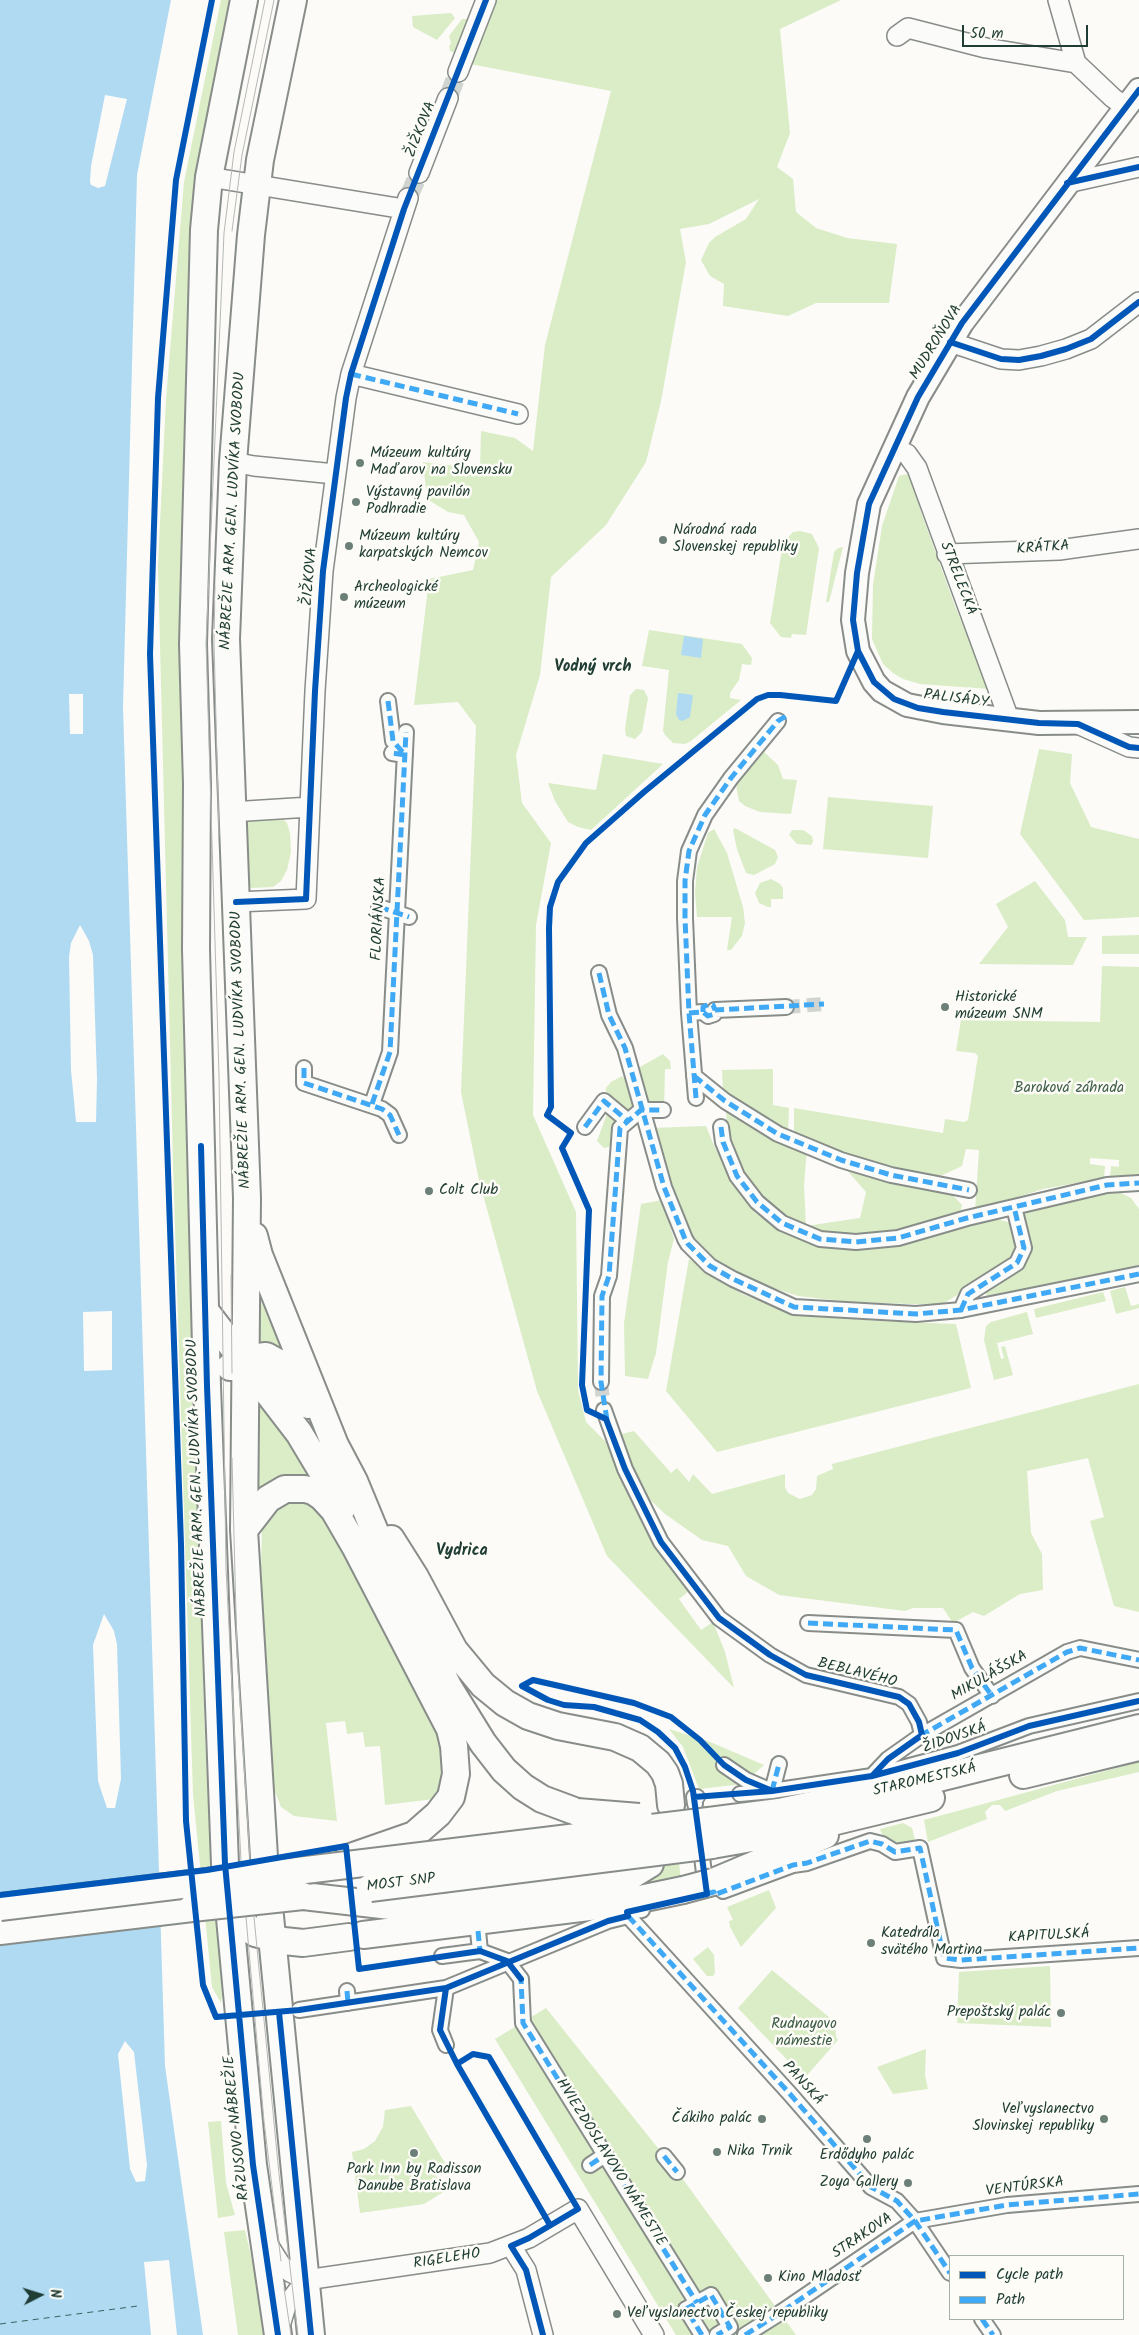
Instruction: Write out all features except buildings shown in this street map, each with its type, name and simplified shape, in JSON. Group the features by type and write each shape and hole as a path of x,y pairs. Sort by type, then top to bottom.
{"main road":[{"name":"NÁBREŽIE ARM. GEN. LUDVÍKA SVOBODU","path":"225,1864 207,1386 196,949 198,784 192,644 204,240 209,177 244,0"},
{"name":"NÁBREŽIE ARM. GEN. LUDVÍKA SVOBODU","path":"263,1846 244,1530 248,1198 231,812 226,639 233,462 256,185 293,0"},
{"path":"248,1198 249,1215 259,1256 335,1445 354,1481 415,1577 454,1650 483,1685 506,1703 528,1716 558,1726 615,1738 640,1748 658,1763 665,1773 669,1784 698,1821"},
{"path":"206,1312 299,1434 322,1470 356,1548"},
{"path":"207,1386 224,1370 245,1364 258,1357 266,1356 277,1362 335,1445"},
{"path":"354,1481 397,1585 449,1688 483,1743 504,1770 523,1787 542,1799 564,1808 601,1815 698,1821"},
{"path":"244,1530 268,1499 276,1493 294,1487 317,1494 334,1510 356,1548 446,1720 452,1737 456,1774 453,1790 444,1807 427,1826 414,1835 397,1842 314,1869"},
{"name":"STAROMESTSKÁ","path":"698,1821 779,1812 931,1780 1139,1728"},
{"name":"STAROMESTSKÁ","path":"698,1821 853,1817 1139,1747"},
{"path":"271,1927 303,1943 621,1903 683,1890 709,1878 828,1834 853,1817"},
{"name":"MOST SNP","path":"0,1907 698,1821"},
{"name":"MOST SNP","path":"0,1931 303,1896 698,1821"},
{"path":"303,1896 408,1908 449,1906 565,1891 620,1881 650,1864"},
{"name":"RÁZUSOVO NÁBREŽIE","path":"271,1927 255,1933 234,1918 253,2165 261,2234 278,2335"},
{"path":"271,1927 288,2005"},
{"path":"303,1943 287,1965 288,2005 311,2335"}],"street":[{"path":"458,72 486,0"},
{"path":"1058,0 1065,19 1076,63 1113,98 1133,99"},
{"path":"1065,19 1074,0"},
{"path":"897,36 908,28 986,48 1076,63"},
{"name":"ŽIŽKOVA","path":"419,172 448,98"},
{"name":"MUDROŇOVA","path":"858,652 854,635 854,597 869,504 918,397 950,342 1067,182 1133,99"},
{"path":"1067,182 1139,167"},
{"path":"209,177 256,185"},
{"name":"ŽIŽKOVA","path":"236,902 306,899 322,590 335,474 351,374 406,204 256,185"},
{"path":"950,342 1001,359 1019,360 1041,356 1091,339 1139,302"},
{"path":"351,374 518,414"},
{"name":"STRELECKÁ","path":"894,448 907,454 917,468 1009,720"},
{"path":"233,462 254,466 335,474"},
{"name":"KRÁTKA","path":"947,554 1060,550 1139,539"},
{"name":"PALISÁDY","path":"858,652 874,682 882,691 900,702 930,710 1040,723 1139,722"},
{"path":"388,701 392,741 398,754"},
{"path":"696,1098 694,1076 702,1012 685,881 689,851 705,815 731,778 778,721"},
{"path":"1078,724 1129,747 1139,748"},
{"name":"FLORIÁNSKA","path":"372,1104 390,1052 403,915 398,754 406,732"},
{"path":"231,812 310,807"},
{"path":"379,908 403,915"},
{"path":"599,972 609,1015 625,1048 661,1187 688,1244 710,1266 733,1279 794,1307 916,1314 961,1310 1139,1274"},
{"path":"702,1012 786,1007"},
{"path":"304,1068 304,1083 372,1104 390,1115 399,1135"},
{"path":"694,1076 726,1101 778,1134 841,1160 891,1175 969,1190"},
{"path":"585,1127 604,1101 628,1121"},
{"path":"601,1382 602,1296 609,1276 620,1194 620,1128 641,1110 663,1110"},
{"path":"721,1127 723,1142 737,1176 757,1202 782,1224 820,1239 856,1242 898,1238 967,1218 1107,1185 1139,1183"},
{"path":"661,1187 676,1199"},
{"path":"961,1310 968,1294 1017,1262 1024,1248 1014,1207"},
{"name":"BEBLAVÉHO","path":"604,1410 625,1469 661,1542 719,1618 770,1655 806,1675 899,1697 909,1704 919,1722 922,1735"},
{"path":"808,1623 956,1630 972,1668 992,1696"},
{"name":"MIKULÁŠSKA","path":"872,1776 888,1759 922,1735 1067,1652 1080,1648 1139,1660"},
{"name":"ŽIDOVSKÁ","path":"740,1794 872,1776 958,1753 1029,1726 1139,1701"},
{"path":"724,1765 746,1780 772,1791 779,1764"},
{"path":"698,1821 709,1878"},
{"name":"KAPITULSKÁ","path":"628,1916 627,1912 714,1892 714,1894 793,1865 806,1864 870,1841 882,1844 895,1852 920,1848 944,1958 962,1960 1139,1948"},
{"path":"288,2005 348,1997 446,1988 608,1921 628,1916"},
{"name":"PANSKÁ","path":"628,1916 790,2094 871,2187 897,2201 915,2221 949,2272"},
{"path":"478,1931 480,1951"},
{"path":"442,1956 480,1951 508,1961"},
{"name":"HVIEZDOSLAVOVO NÁMESTIE","path":"508,1961 521,1980 523,2022 697,2303"},
{"path":"446,1988 440,2030 446,2045"},
{"path":"590,2165 605,2155"},
{"path":"664,2156 677,2172"},
{"name":"VENTÚRSKA","path":"915,2221 1007,2205 1139,2194"},
{"name":"RIGELEHO","path":"306,2280 466,2258 511,2246 529,2238 578,2208 654,2335"},
{"name":"STRAKOVA","path":"744,2335 780,2313 915,2221"},
{"path":"261,2234 281,2265 306,2280 292,2295 286,2306 281,2318 278,2335"},
{"path":"511,2246 526,2270 543,2335"},
{"path":"702,2335 686,2309 711,2295 730,2327 719,2334"},
{"path":"983,2320 992,2335"}],"green space":[{"path":"221,0 234,0 200,186 193,1334 205,1740 212,1862 223,1988 221,2003 212,1987 193,1794 173,1163 158,565 166,399 184,182"},
{"path":"497,0 841,0 780,29 790,133 777,167 793,179 796,212 816,228 847,238 897,244 889,303 816,303 788,316 723,306 724,284 710,276 701,260 709,243 715,237 746,219 759,199 709,224 680,229 686,262 661,401 646,462 606,525 551,577 540,675 516,755 522,803 551,843 536,925 533,1115 576,1212 578,1390 586,1422 610,1446 635,1506 689,1591 679,1599 701,1630 713,1622 725,1652 734,1688 607,1556 537,1391 479,1180 461,1092 476,726 458,702 414,705 429,579 473,570 479,542 464,515 448,512 427,499 423,462 480,469 481,431 515,438 533,451 545,345 611,91 470,64"},
{"path":"451,13 455,18 437,40 413,27 412,16"},
{"path":"462,19 468,19 455,53 450,51 449,46 451,43 449,36"},
{"path":"911,473 921,512 955,606 989,689 920,684 903,679 883,664 872,639 873,585 882,526 899,476"},
{"path":"800,531 812,534 819,548 806,635 792,634 791,638 781,637 770,623 783,543 793,532"},
{"path":"843,547 829,602 826,602 834,552 838,548"},
{"path":"649,630 742,644 752,658 751,665 742,664 739,680 730,693 730,698 741,700 685,744 673,743 663,731 669,670 642,666"},
{"path":"636,689 644,690 648,698 642,732 635,739 626,736 625,729 630,695"},
{"path":"1039,749 1072,754 1070,783 1091,827 1139,839 1139,917 1084,920 1020,834"},
{"path":"764,752 778,765 783,779 797,780 791,814 760,812 745,806 739,801 736,785"},
{"path":"603,754 663,764 591,830 578,827 568,822 555,801 548,783 596,790"},
{"path":"828,797 933,806 928,858 823,849"},
{"path":"279,816 287,823 290,833 291,852 287,870 281,881 273,887 251,888 248,885 246,817"},
{"path":"735,828 775,850 778,857 775,864 754,875 746,873 737,849 733,830"},
{"path":"714,829 727,853 743,907 745,923 742,936 731,950 727,950 732,917 697,917 695,893 697,867 708,833"},
{"path":"792,830 803,830 812,836 813,842 811,845 797,844 789,835"},
{"path":"771,879 783,888 783,899 771,899 771,907 768,907 759,903 755,893 760,883"},
{"path":"1035,881 1065,920 1068,937 1087,937 1073,965 979,964 1008,927 996,904"},
{"path":"1139,935 1139,954 1102,954 1102,936"},
{"name":"Baroková záhrada","path":"1102,966 1139,967 1139,1174 1110,1177 1111,1166 1119,1167 1119,1160 1090,1158 1090,1164 1105,1166 1104,1178 1043,1189 975,1211 979,1150 966,1149 962,1166 934,1179 891,1170 794,1137 794,1108 943,1133 945,1119 964,1122 968,1120 978,1056 975,1053 956,1051 961,1020 1100,1022"},
{"path":"663,1054 670,1061 671,1069 665,1069 664,1108 648,1109 639,1070 640,1067"},
{"path":"773,1069 773,1105 789,1108 788,1134 747,1111 723,1090 722,1070"},
{"path":"622,1076 626,1080 633,1102 632,1107 626,1114 606,1094 606,1088 611,1082"},
{"path":"608,1111 620,1120 609,1147 604,1148 597,1141"},
{"path":"730,1111 807,1149 804,1185 806,1226 860,1218 866,1192 844,1167 947,1189 962,1205 960,1215 898,1230 857,1234 820,1231 793,1223 773,1209 755,1192 742,1172 729,1141 726,1113"},
{"path":"706,1126 715,1148 755,1213 785,1232 813,1243 903,1242 997,1219 1011,1223 1020,1247 1009,1263 941,1305 850,1302 798,1296 761,1284 720,1264 701,1249 687,1232 662,1172 652,1128"},
{"path":"1106,1191 1119,1192 1131,1198 1139,1209 1139,1271 993,1298 987,1297 985,1291 1015,1267 1022,1217 1025,1210"},
{"path":"662,1200 674,1239 668,1262 656,1353 648,1379 625,1376 624,1323 641,1204"},
{"path":"689,1259 742,1294 791,1314 880,1321 956,1324 971,1388 717,1452 666,1391"},
{"path":"1125,1287 1131,1306 1139,1304 1139,1308 1116,1314 1110,1291"},
{"path":"256,1290 282,1349 280,1350 256,1342"},
{"path":"1103,1292 1106,1301 1036,1318 1034,1309"},
{"path":"1027,1312 1033,1334 997,1343 1001,1359 1004,1358 1001,1347 1005,1346 1013,1375 994,1380 984,1340 986,1326 991,1322"},
{"path":"1139,1384 1139,1612 1114,1606 1090,1521 1104,1517 1088,1458 1027,1471 1031,1533 1042,1554 1043,1590 1020,1594 984,1616 973,1612 953,1623 943,1608 913,1608 905,1611 779,1595 746,1576 728,1546 702,1540 665,1514 644,1494 630,1468 618,1435 634,1431 671,1473 677,1468 689,1482 693,1474 712,1494 785,1474 785,1487 788,1493 800,1499 812,1495 816,1489 817,1476 833,1469 832,1464"},
{"path":"254,1399 274,1413 308,1477 281,1476 255,1493"},
{"path":"288,1499 310,1499 335,1526 439,1722 446,1772 434,1799 385,1805 380,1746 365,1747 363,1732 347,1734 345,1721 326,1723 337,1821 294,1816 281,1807 271,1781 261,1568 262,1529 272,1511"},
{"path":"669,1729 708,1741 764,1765 743,1784 699,1789 683,1747"},
{"path":"1139,1762 1139,1772 1057,1791 1005,1811 1000,1805 992,1805 985,1812 987,1819 928,1842 924,1820"},
{"path":"903,1823 912,1828 915,1840 896,1845 884,1839 880,1829"},
{"path":"677,1848 681,1879 611,1894"},
{"path":"769,1890 776,1908 741,1947 730,1927 729,1921 733,1920 727,1907"},
{"path":"708,1947 714,1955 715,1973 713,1976 707,1976 693,1959"},
{"path":"1050,1966 1051,2027 957,2023 959,1972"},
{"name":"Rudnayovo námestie","path":"772,1970 835,2022 838,2040 802,2081 791,2064 738,2008"},
{"path":"546,2008 685,2182 796,2335 676,2335 495,2039"},
{"path":"926,2049 925,2075 928,2089 893,2094 877,2067"},
{"path":"411,2106 448,2168 436,2176 445,2191 424,2204 360,2213 352,2152 364,2149 375,2141 383,2127 385,2110"},
{"path":"221,2121 226,2183 235,2215 218,2218 208,2122"},
{"path":"245,2230 269,2335 238,2335 224,2232"}],"water":[{"path":"0,0 171,0 137,175 123,707 165,2066 203,2335 0,2335"},
{"path":"684,636 703,639 701,658 681,655"},
{"path":"678,693 693,695 690,717 683,721 679,720 676,714"}],"pier":[{"path":"105,95 127,99 105,186 98,188 91,185 90,182 91,166"},
{"path":"69,694 83,694 83,734 70,734"},
{"path":"80,925 89,941 93,955 97,1079 96,1122 76,1122 71,1070 69,957 71,943"},
{"path":"112,1311 112,1370 84,1371 83,1312"},
{"path":"104,1614 114,1631 117,1644 121,1779 115,1808 107,1808 98,1781 93,1645"},
{"path":"125,2041 134,2052 147,2165 145,2181 136,2182 130,2169 118,2054"},
{"path":"169,2260 177,2335 151,2335 144,2262"}],"ferry route":[{"path":"0,2324 138,2306"}],"tunnel":[{"path":"448,98 458,72"},
{"path":"408,198 419,173"},
{"path":"786,1007 824,1004"},
{"path":"601,1382 604,1410"}],"tram line":[{"path":"241,1861 226,1569 219,1075 206,643 224,233 234,152 265,0"},
{"path":"232,231 242,155 274,0"},
{"path":"215,586 214,643 219,836"},
{"path":"231,1275 232,1373"},
{"path":"232,1458 237,1653 250,1859"},
{"path":"246,1917 264,2121 281,2261"},
{"path":"254,1917 279,2174 298,2335"},
{"path":"284,2288 291,2335"}],"marked path":[{"path":"351,374 518,414"},
{"path":"388,701 393,741 405,755 392,753"},
{"path":"696,1098 689,1013 685,918 685,881 689,851 705,815 731,778 778,721 786,716"},
{"path":"372,1104 390,1052 406,732"},
{"path":"379,907 409,917"},
{"path":"599,973 609,1015 625,1048 664,1187 685,1239 710,1266 733,1279 794,1307 916,1314 961,1310 1139,1274"},
{"path":"703,1012 703,1007 709,1004 713,1005 715,1010"},
{"path":"689,1013 703,1012 708,1016 714,1014 715,1010 824,1004"},
{"path":"304,1068 304,1083 382,1109 390,1115 399,1135"},
{"path":"694,1076 725,1101 778,1134 841,1160 891,1175 969,1190"},
{"path":"585,1127 604,1101 628,1121"},
{"path":"607,1420 601,1382 602,1296 609,1276 620,1128 641,1110 663,1110"},
{"path":"721,1127 723,1142 737,1176 757,1202 782,1223 820,1239 856,1242 898,1238 967,1218 1107,1185 1139,1183"},
{"path":"961,1310 968,1294 1017,1263 1024,1248 1014,1207"},
{"path":"808,1623 956,1630 972,1668 992,1696"},
{"path":"920,1736 1067,1652 1080,1648 1139,1660"},
{"path":"772,1791 779,1764"},
{"path":"706,1894 714,1892 714,1895 793,1865 807,1863 870,1841 882,1844 895,1852 920,1848 944,1958 961,1960 1139,1948"},
{"path":"628,1916 790,2094 871,2187 897,2201 915,2221 949,2272"},
{"path":"478,1931 480,1951"},
{"path":"518,1975 521,1979 523,2023 697,2303"},
{"path":"347,1991 348,2003"},
{"path":"590,2165 605,2155"},
{"path":"664,2156 677,2172"},
{"path":"745,2335 915,2221 1007,2205 1139,2194"},
{"path":"702,2335 686,2309 711,2295 730,2327 717,2335"},
{"path":"983,2320 993,2335"}],"cycle path":[{"path":"212,0 176,180 158,398 150,654 181,1544 186,1821 203,1985 216,2017 299,2010 446,1988 608,1921 628,1916 627,1912 707,1894 693,1791 685,1767 675,1748 658,1732 640,1720 594,1707 564,1705 548,1700 522,1686"},
{"path":"236,902 306,899 315,691 323,571 346,398 351,374 404,209 486,0"},
{"path":"1139,90 962,323 918,397 869,504 857,573 853,620 858,651 874,682 894,699 918,708 943,712 1039,723 1078,724 1129,747 1139,748"},
{"path":"1067,183 1139,167"},
{"path":"950,342 1001,359 1019,360 1041,356 1091,339 1139,302"},
{"path":"858,651 836,701 780,695 768,695 757,699 644,792 586,843 558,882 550,907 549,928 551,1107 547,1115 571,1133 562,1148 589,1210 582,1385 587,1410 606,1419 625,1469 661,1542 719,1618 770,1655 806,1675 899,1697 909,1704 919,1722 922,1735 888,1759 872,1776"},
{"path":"201,1146 207,1386 225,1864 253,2165 278,2335"},
{"path":"522,1686 533,1680 634,1703 671,1717 700,1740 724,1765 746,1780 770,1790"},
{"path":"694,1797 772,1791 872,1776 958,1753 1029,1726 1139,1701"},
{"path":"0,1895 207,1870 346,1846 359,1969 480,1951 507,1961 521,1979"},
{"path":"446,1988 440,2030 457,2064 550,2225"},
{"path":"279,2012 311,2335"},
{"path":"457,2064 473,2054 489,2057 578,2209 529,2238 511,2246 526,2270 543,2335"}],"place":[{"name":"Múzeum kultúry Maďarov na Slovensku","path":"360,463"},
{"name":"Výstavný pavilón Podhradie","path":"356,502"},
{"name":"Národná rada Slovenskej republiky","path":"663,540"},
{"name":"Múzeum kultúry karpatských Nemcov","path":"349,546"},
{"name":"Archeologické múzeum","path":"344,597"},
{"name":"Historické múzeum SNM","path":"945,1007"},
{"name":"Colt Club","path":"429,1191"},
{"name":"Katedrála svätého Martina","path":"871,1943"},
{"name":"Prepoštský palác","path":"1061,2013"},
{"name":"Čákiho palác","path":"762,2119"},
{"name":"Veľvyslanectvo Slovinskej republiky","path":"1104,2119"},
{"name":"Erdődyho palác","path":"867,2139"},
{"name":"Nika Trnik","path":"717,2152"},
{"name":"Park Inn by Radisson Danube Bratislava","path":"414,2153"},
{"name":"Zoya Gallery","path":"908,2183"},
{"name":"Kino Mladosť","path":"768,2278"},
{"name":"Veľvyslanectvo Českej republiky","path":"617,2314"}],"district":[{"name":"Vodný vrch","path":"593,668"},
{"name":"Vydrica","path":"462,1552"}]}
